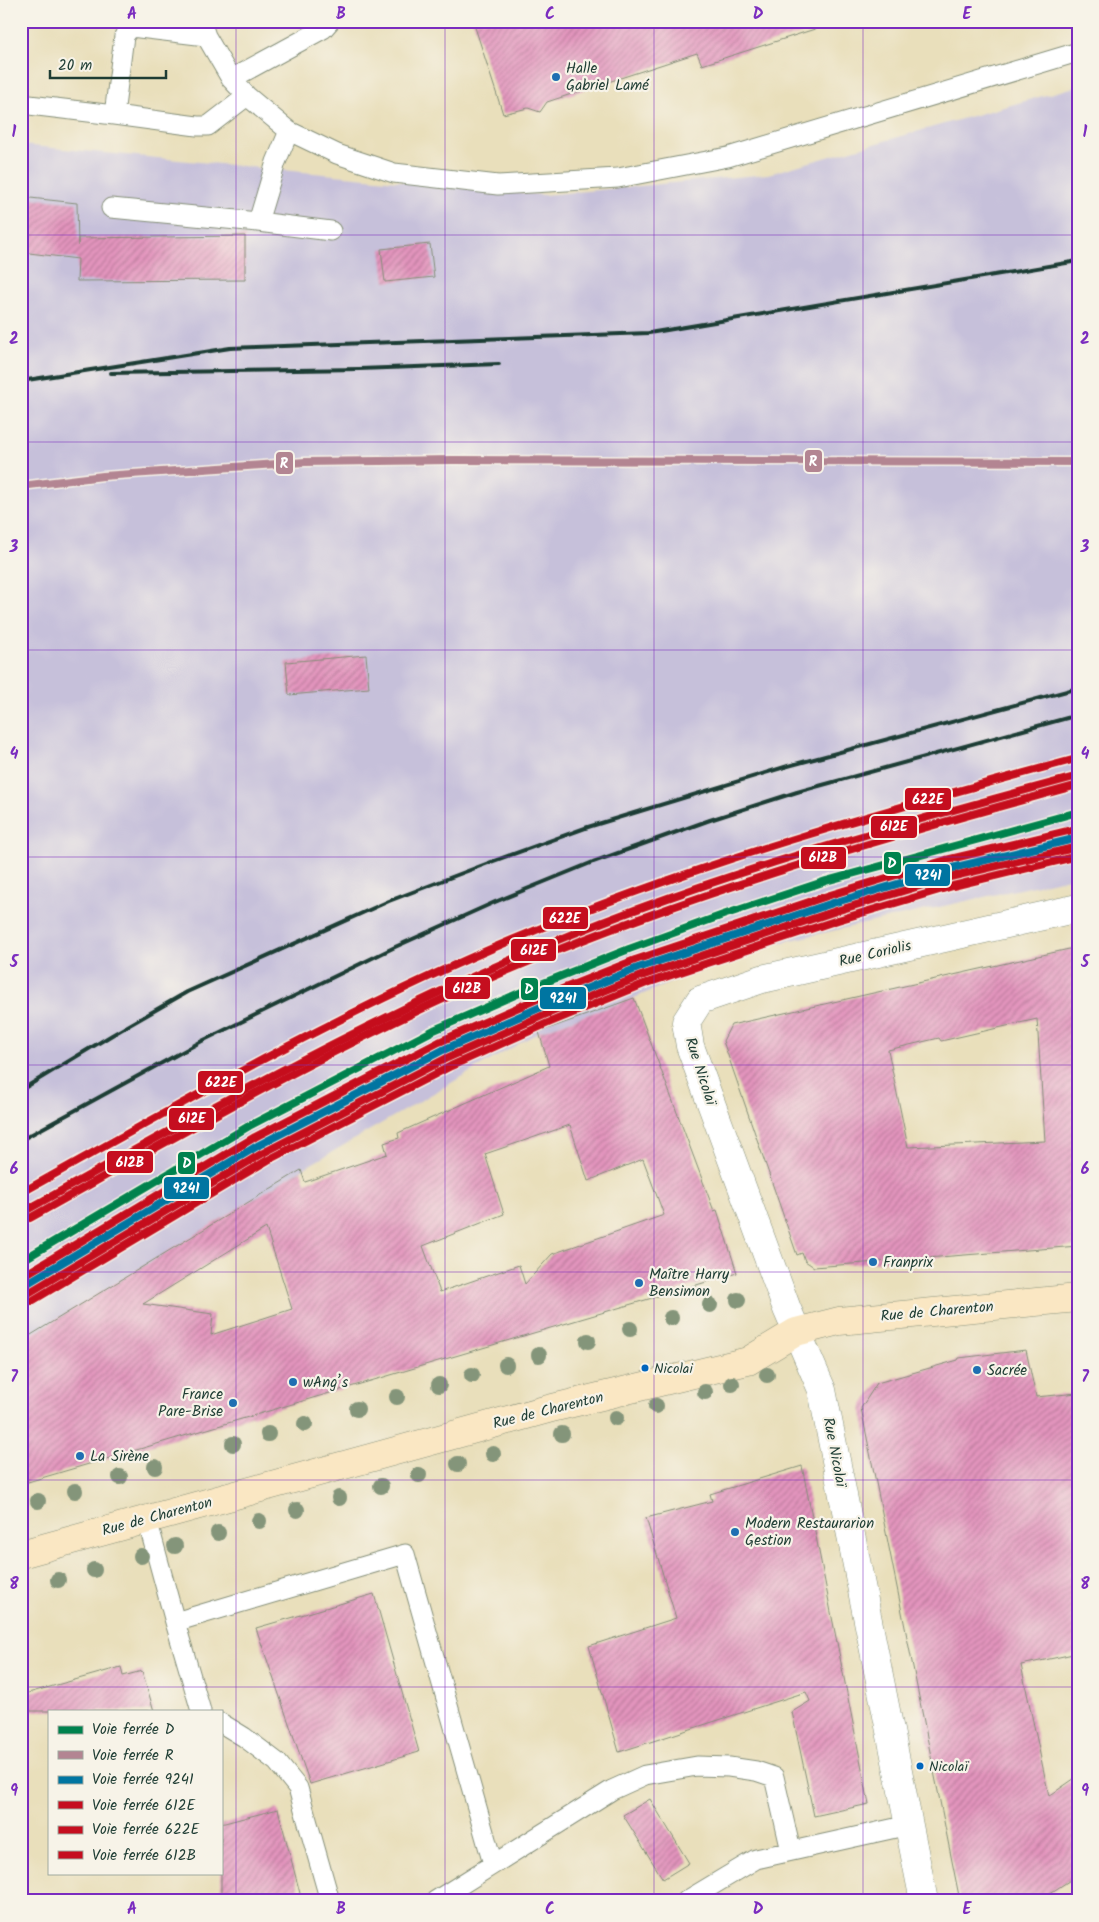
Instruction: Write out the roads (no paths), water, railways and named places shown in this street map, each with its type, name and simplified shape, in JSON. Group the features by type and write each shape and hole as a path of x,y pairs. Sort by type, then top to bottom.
{"main road":[{"name":"Rue de Charenton","path":"21,1554 548,1409 748,1361 796,1332 839,1321 1078,1298"}],"street":[{"name":"Rue Coriolis","path":"686,1022 700,1000 762,979 1078,908"},
{"name":"Rue Nicolaï","path":"686,1022 690,1046 796,1332 822,1390 924,1901"}],"lane":[{"path":"231,79 323,30 330,21"},
{"path":"114,116 124,36 131,27 204,29 231,79 247,96 289,131 337,154 394,173 498,185 618,178 728,157 1078,52"},
{"path":"21,104 208,126 247,96"},
{"path":"258,222 276,162 289,131"},
{"path":"111,208 330,231"},
{"path":"147,1519 201,1710"},
{"path":"175,1622 405,1554 493,1864"},
{"path":"222,1725 244,1737 277,1762 298,1788 330,1901"},
{"path":"435,1901 612,1790 645,1775 698,1766 729,1767 756,1771 774,1777 791,1851"},
{"path":"686,1901 756,1859 909,1825"}],"railway":[{"path":"21,381 230,348 649,333 1078,261"},
{"path":"111,373 359,369 499,364"},
{"path":"21,1090 187,992 389,901 491,862 588,827 788,766 1078,688"},
{"path":"21,1140 202,1041 395,947 495,902 593,862 710,820 797,792 1078,715"}],"rail line":[{"name":"R","path":"21,486 103,476 305,462 453,460 1078,462"},
{"name":"622E","path":"21,1193 263,1059 386,997 512,940 650,886 721,862 862,818 1076,759"},
{"name":"612E","path":"25,1211 328,1046 515,958 653,903 723,879 864,835 1078,776"},
{"name":"612B","path":"30,1218 334,1052 396,1021 523,964 591,937 728,888 867,844 1078,785"},
{"name":"D","path":"21,1261 249,1126 434,1030 531,988 629,949 826,881 1078,812"},
{"name":"622E","path":"21,1277 255,1137 439,1042 537,999 635,960 830,895 946,860 1076,829"},
{"name":"9241","path":"21,1287 259,1145 443,1050 541,1007 638,968 833,903 948,869 1078,838"},
{"name":"612E","path":"25,1295 263,1153 447,1058 544,1015 641,976 836,911 950,877 1078,847"},
{"name":"612B","path":"30,1302 268,1160 451,1066 548,1023 644,984 838,920 953,886 1078,856"}],"place":[{"name":"Halle Gabriel Lamé","path":"556,77"},
{"name":"Franprix","path":"873,1262"},
{"name":"Maître Harry Bensimon","path":"639,1283"},
{"name":"Nicolai","path":"645,1368"},
{"name":"Sacrée","path":"977,1370"},
{"name":"wAng’s","path":"293,1382"},
{"name":"France Pare-Brise","path":"233,1403"},
{"name":"La Sirène","path":"80,1456"},
{"name":"Modern Restaurarion Gestion","path":"735,1532"},
{"name":"Nicolaï","path":"920,1766"}]}
